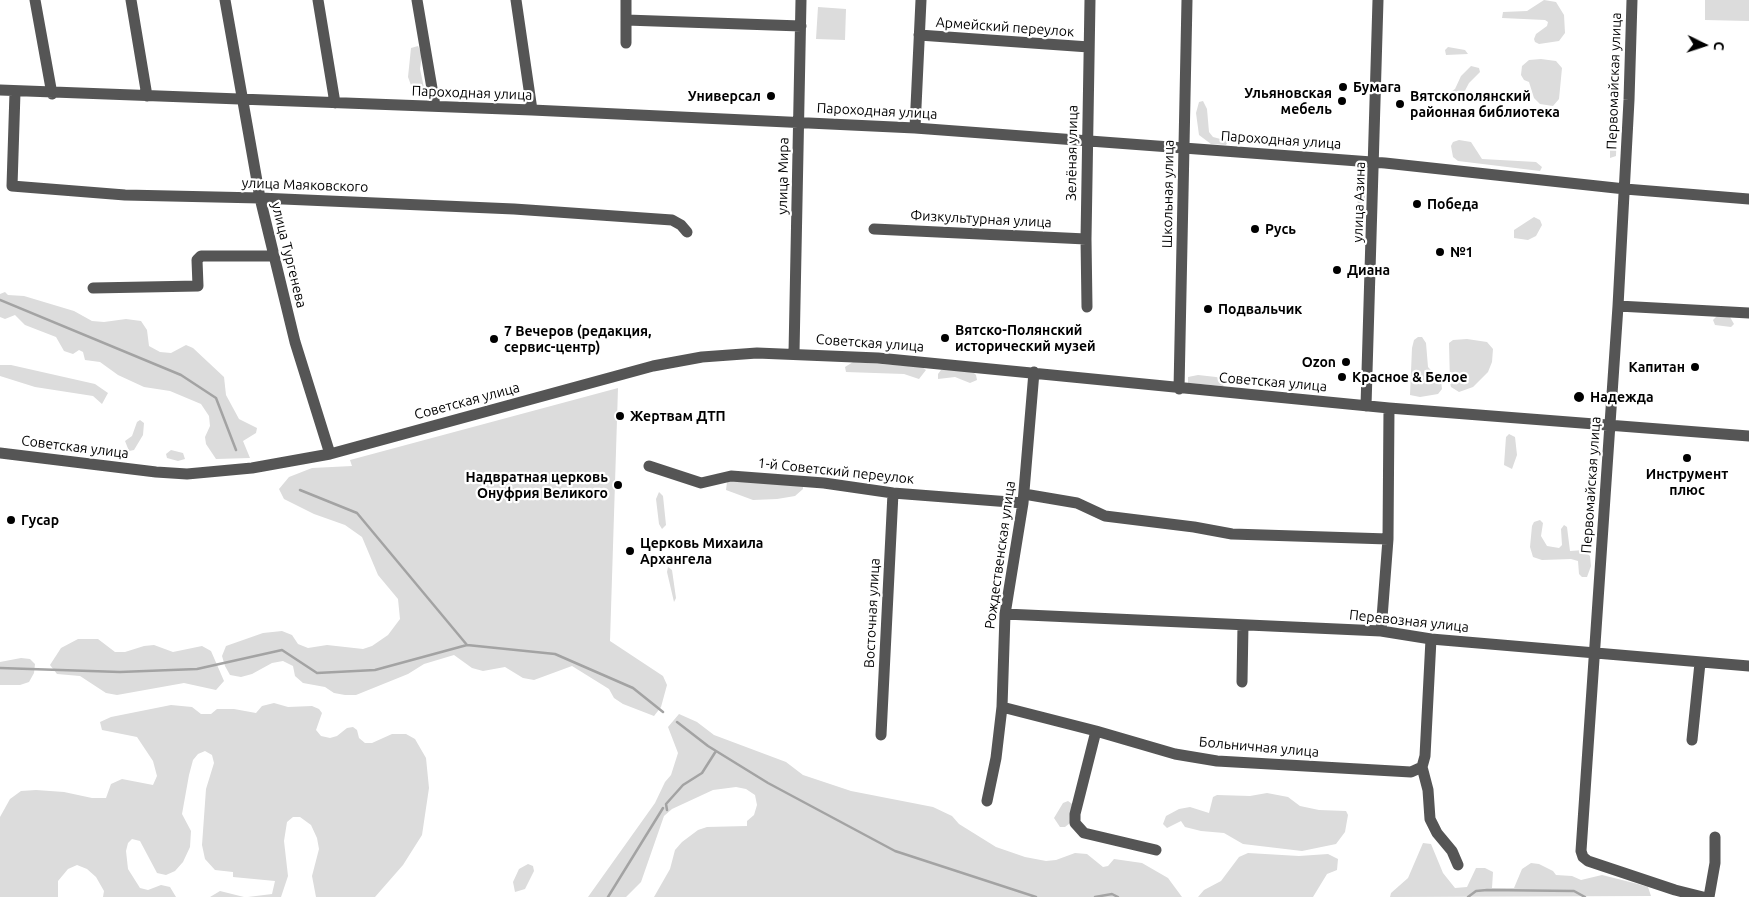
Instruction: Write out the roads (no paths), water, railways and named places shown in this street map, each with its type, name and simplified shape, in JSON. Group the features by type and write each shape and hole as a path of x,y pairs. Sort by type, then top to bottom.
{"street":[{"path":"36,0 52,94"},
{"path":"131,0 147,96"},
{"name":"улица Тургенева","path":"225,0 260,198 295,342 330,454"},
{"path":"318,0 335,103"},
{"path":"418,0 435,106"},
{"path":"516,0 532,110"},
{"path":"626,0 626,43"},
{"name":"улица Мира","path":"794,353 801,0"},
{"name":"Армейский переулок","path":"916,128 921,0"},
{"name":"Зелёная улица","path":"1087,307 1086,239 1090,0"},
{"name":"Школьная улица","path":"1179,389 1187,0"},
{"name":"улица Азина","path":"1366,406 1375,162 1378,0"},
{"name":"Первомайская улица","path":"1632,0 1625,189 1618,306 1581,851 1583,857 1588,861 1675,890 1703,897"},
{"path":"626,20 801,26"},
{"name":"Армейский переулок","path":"919,36 1089,48"},
{"name":"Пароходная улица","path":"0,90 52,94 532,110 916,128 1087,139 1375,162 1625,189 1749,199"},
{"name":"улица Маяковского","path":"15,92 12,186 125,195 260,198 514,209 672,220 681,225 687,232"},
{"name":"Физкультурная улица","path":"874,229 1086,239"},
{"path":"93,288 198,286 197,260 201,256 274,256"},
{"path":"1618,306 1749,313"},
{"name":"Советская улица","path":"0,453 187,474 252,468 330,454 653,366 702,357 794,353 878,358 1034,372 1179,389 1389,408 1749,436"},
{"name":"Рождественская улица","path":"987,801 996,758 1002,707 1005,614 1024,498 1034,372"},
{"path":"1381,631 1388,538 1389,408"},
{"name":"1-й Советский переулок","path":"649,466 701,483 731,476 824,483 893,492 1024,498 1077,503 1105,516 1232,534 1388,538"},
{"name":"Восточная улица","path":"881,735 893,492"},
{"name":"Перевозная улица","path":"1005,614 1381,631 1431,639 1749,666"},
{"path":"1242,682 1243,625"},
{"path":"1431,639 1425,756 1422,767 1428,790 1430,819 1437,833 1452,851 1458,865"},
{"path":"1692,740 1700,663"},
{"name":"Больничная улица","path":"1002,707 1175,754 1216,761 1400,773 1411,772 1422,767"},
{"path":"1096,731 1075,814 1075,823 1084,833 1156,850"},
{"path":"1710,897 1716,863 1715,837"}],"waterway":[{"path":"0,300 181,375 216,398 236,450"},
{"path":"300,490 357,513 467,645"},
{"path":"0,668 120,672 197,669 282,650 317,673 375,670 467,645 555,654 633,688 663,712"},
{"path":"677,722 708,746 768,783 895,851 1036,897"},
{"path":"667,810 666,804 683,785 702,773 716,751"},
{"path":"608,897 663,808"},
{"path":"1468,897 1476,891 1487,890 1574,891 1585,897"},
{"path":"1095,897 1112,894 1118,897"}],"place":[{"name":"Бумага","path":"1343,87"},
{"name":"Универсал","path":"771,96"},
{"name":"Ульяновская мебель","path":"1342,101"},
{"name":"Вятскополянский районная библиотека","path":"1400,104"},
{"name":"Победа","path":"1417,204"},
{"name":"Русь","path":"1255,229"},
{"name":"№1","path":"1440,252"},
{"name":"Диана","path":"1337,270"},
{"name":"Подвальчик","path":"1208,309"},
{"name":"Вятско-Полянский исторический музей","path":"945,338"},
{"name":"7 Вечеров (редакция, сервис-центр)","path":"494,339"},
{"name":"Ozon","path":"1346,362"},
{"name":"Капитан","path":"1695,367"},
{"name":"Красное & Белое","path":"1342,377"},
{"name":"Надежда","path":"1579,397"},
{"name":"Жертвам ДТП","path":"620,416"},
{"name":"Инструмент плюс","path":"1687,458"},
{"name":"Надвратная церковь Онуфрия Великого","path":"618,485"},
{"name":"Гусар","path":"11,520"},
{"name":"Церковь Михаила Архангела","path":"630,551"}]}
